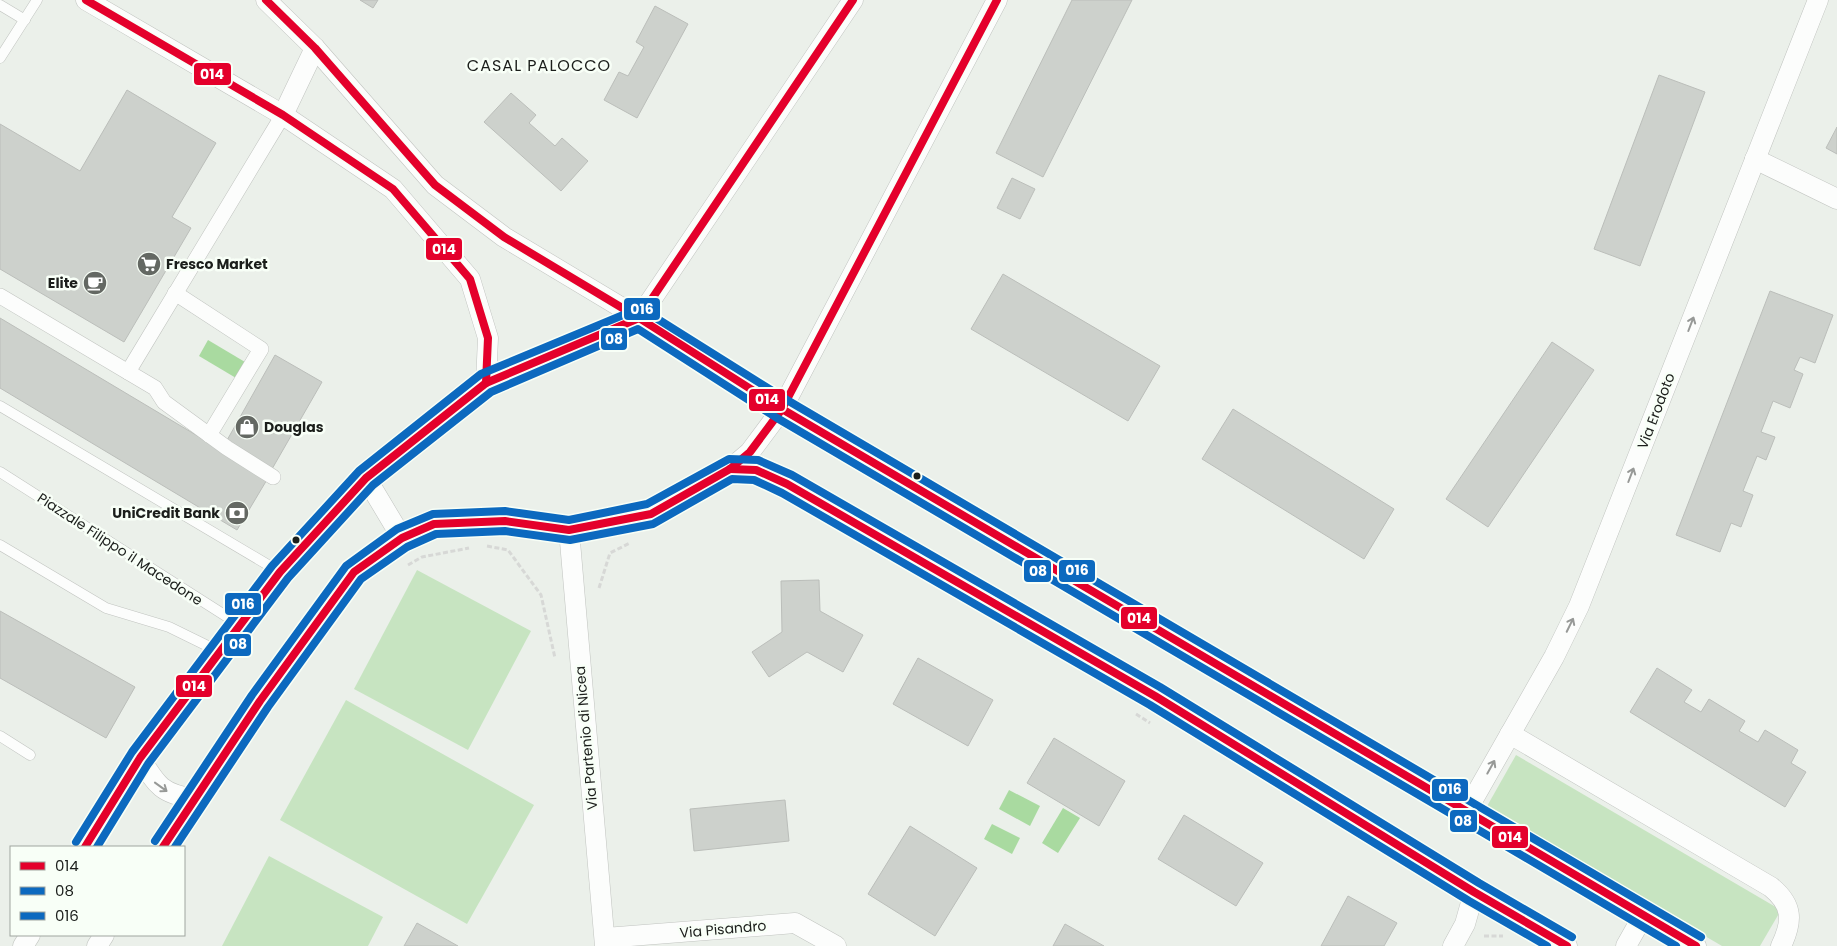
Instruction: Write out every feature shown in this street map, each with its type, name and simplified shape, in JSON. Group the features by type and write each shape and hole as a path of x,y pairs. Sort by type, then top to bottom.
{"street":[{"path":"86,0 283,115 393,189 470,279 488,338 486,382"},
{"path":"266,0 315,48 435,184 504,237 639,318 782,409 1696,946"},
{"path":"87,846 140,758 280,572 366,478 486,382 639,318 853,0"},
{"path":"164,846 260,701 354,572 402,538 434,524 504,521 570,530 651,514 730,469 750,452 782,409 997,0"},
{"name":"Via Erodoto","path":"1467,810 1579,606 1818,0"},
{"path":"128,372 283,115 315,48"},
{"path":"1755,159 1837,199"},
{"path":"175,293 262,349 209,435"},
{"path":"0,296 155,388 164,402 209,435 273,477"},
{"path":"730,469 756,470 796,489 1155,696 1474,892 1567,946"},
{"path":"366,478 402,538"},
{"name":"Via Partenio di Nicea","path":"570,530 579,663 605,942"},
{"path":"1510,734 1771,887 1786,902 1789,913 1788,928 1781,946"},
{"path":"140,758 155,784 173,795 195,798"},
{"path":"1453,946 1465,924 1474,892"},
{"path":"1626,946 1643,916"},
{"name":"Via Pisandro","path":"605,942 795,923 836,946"}],"lane":[{"path":"0,58 37,0"},
{"path":"0,5 25,20"},
{"path":"0,406 280,572"},
{"name":"Piazzale Filippo il Macedone","path":"0,472 240,625"},
{"path":"0,545 106,608 169,627 220,652"},
{"path":"0,736 30,755"}],"path":[{"path":"598,589 610,553 635,541"},
{"path":"480,545 508,550 541,595 557,665 579,663"},
{"path":"406,566 422,557 470,547"},
{"path":"1130,711 1156,726"},
{"path":"1465,924 1484,936 1503,936 1512,941"}],"shaded area":[{"path":"208,340 245,362 236,378 199,356"},
{"path":"417,570 531,631 468,750 354,689"},
{"path":"346,700 534,805 467,924 280,820"},
{"path":"1516,755 1781,910 1760,946 1722,946 1486,808"},
{"path":"1009,790 1040,806 1030,826 999,809"},
{"path":"1063,808 1080,818 1058,853 1042,843"},
{"path":"992,824 1020,838 1012,854 984,839"},
{"path":"269,856 383,917 368,946 222,946"}],"building":[{"path":"360,0 378,0 373,8"},
{"path":"1072,0 1132,0 1043,177 996,153"},
{"path":"655,6 688,24 637,118 604,100 619,72 628,76 644,47 636,42"},
{"path":"1659,75 1705,92 1640,266 1594,249"},
{"path":"127,90 216,143 172,217 191,228 124,342 0,269 0,124 80,171"},
{"path":"511,93 536,115 529,123 555,146 562,138 588,161 561,191 484,122"},
{"path":"1837,127 1837,154 1826,148"},
{"path":"1012,178 1035,189 1020,219 997,208"},
{"path":"1003,274 1160,366 1128,421 971,329"},
{"path":"1770,291 1833,315 1815,363 1800,357 1794,370 1803,374 1790,408 1773,401 1761,432 1775,437 1766,460 1757,456 1743,491 1753,495 1741,527 1731,523 1720,552 1676,535"},
{"path":"0,318 268,478 237,530 0,388"},
{"path":"1552,342 1594,370 1488,527 1446,499"},
{"path":"275,355 322,382 272,469 226,442"},
{"path":"1233,409 1394,509 1364,559 1202,459"},
{"path":"819,580 820,611 863,635 843,672 807,652 769,677 752,652 782,632 781,581"},
{"path":"0,611 135,687 106,738 0,678"},
{"path":"918,658 993,700 968,746 893,704"},
{"path":"1657,668 1692,690 1684,702 1701,712 1709,699 1745,721 1739,731 1758,742 1765,730 1798,750 1791,763 1806,772 1785,807 1630,712"},
{"path":"1054,738 1125,781 1099,826 1027,783"},
{"path":"785,800 789,841 694,851 690,809"},
{"path":"1184,815 1263,863 1236,906 1158,859"},
{"path":"910,826 977,868 935,936 868,894"},
{"path":"1348,896 1397,923 1384,946 1321,946"},
{"path":"417,923 458,946 404,946"},
{"path":"1065,924 1104,946 1053,946"}],"transit line":[{"name":"014","path":"86,0 283,115 393,189 470,279 488,338 486,383"},
{"name":"014","path":"266,0 315,48 435,185 504,237 639,318 782,409 1696,946"},
{"name":"014","path":"86,846 140,758 280,572 366,478 486,383 639,318 853,0"},
{"name":"014","path":"164,846 260,701 354,572 402,538 434,524 505,521 569,530 651,514 730,469 750,452 782,409 997,0"},
{"name":"016","path":"76,842 132,752 272,566 359,471 481,374 640,308 787,400 1701,937"},
{"name":"08","path":"98,846 148,764 288,578 373,485 491,392 638,329 777,418 1676,946"},
{"name":"016","path":"155,841 252,695 346,566 397,529 433,514 505,511 569,520 647,504 729,459 758,460 792,475 1160,687 1479,883 1572,937"},
{"name":"014","path":"730,469 756,470 787,484 1155,696 1474,892 1567,946"},
{"name":"08","path":"176,846 268,707 361,579 407,547 436,534 505,531 570,540 653,524 732,479 754,480 782,493 1150,705 1469,901 1547,946"}],"place":[{"name":"Fresco Market","path":"149,264"},
{"name":"Elite","path":"95,283"},
{"name":"Douglas","path":"247,427"},
{"name":"UniCredit Bank","path":"237,513"}],"district":[{"name":"CASAL PALOCCO","path":"539,65"}]}
